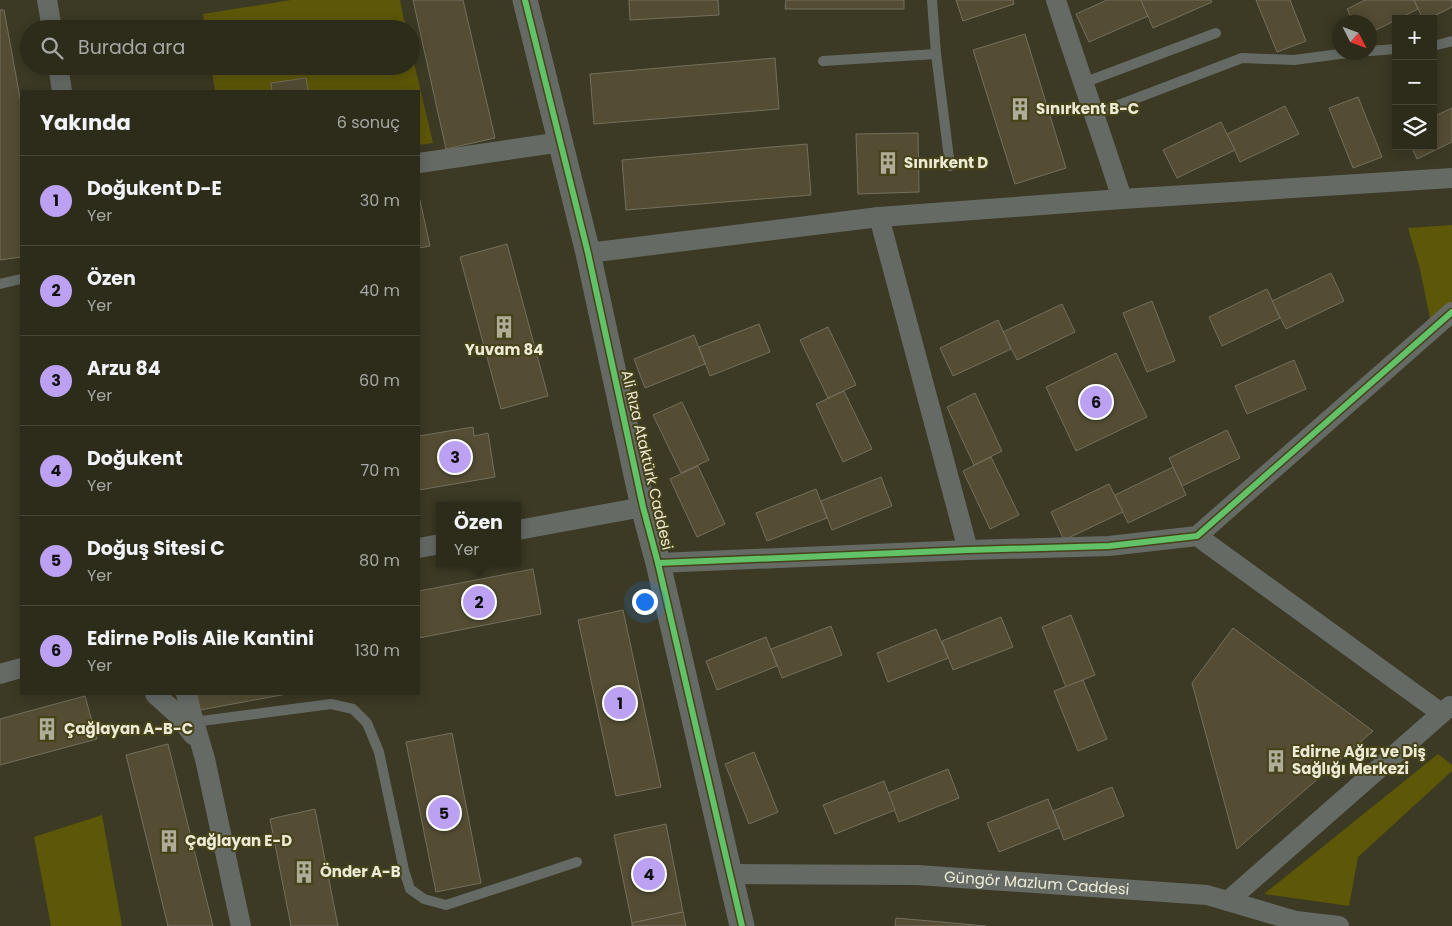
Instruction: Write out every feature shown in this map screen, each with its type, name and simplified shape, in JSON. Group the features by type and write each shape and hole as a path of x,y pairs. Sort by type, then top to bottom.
{"street":[{"path":"47,0 50,20"},
{"name":"Ali Rıza Ataktürk Caddesi","path":"525,0 588,253 643,508 658,563 742,926"},
{"path":"1056,0 1122,199"},
{"path":"59,75 62,90"},
{"path":"420,164 561,142"},
{"path":"588,253 879,217 1452,178"},
{"path":"879,217 968,550"},
{"path":"658,563 1109,546 1197,536 1452,312"},
{"path":"521,529 643,508"},
{"path":"1197,536 1447,709 1228,901"},
{"path":"420,548 436,545"},
{"path":"0,674 20,668"},
{"path":"156,695 177,714 187,727 205,759"},
{"path":"186,695 205,759 241,926"},
{"name":"Güngör Mazlum Caddesi","path":"731,874 917,876 1207,895 1296,924 1339,926"}],"lane":[{"path":"932,0 936,54 950,166"},
{"path":"1083,83 1216,34"},
{"path":"1437,45 1452,41"},
{"path":"1377,50 1392,49"},
{"path":"823,61 936,54"},
{"path":"1095,114 1242,58 1294,60 1332,55"},
{"path":"0,284 20,279"},
{"path":"194,722 330,704 353,709 367,723 379,752 404,870 410,889 424,899 446,905 577,862"}],"shaded area":[{"path":"291,0 400,0 404,20 204,20 203,14"},
{"path":"212,75 417,75 433,143 420,145 420,90 215,90"},
{"path":"1452,225 1452,308 1439,320 1430,318 1420,269 1408,228"},
{"path":"1438,754 1452,765 1452,771 1358,857 1349,906 1264,894"},
{"path":"102,815 122,926 51,926 34,837"}],"building":[{"path":"413,0 463,0 495,138 446,149 420,32 420,20 417,20"},
{"path":"629,0 718,0 719,15 630,20"},
{"path":"786,0 904,0 904,9 785,9"},
{"path":"956,0 1013,0 1014,4 963,21"},
{"path":"1107,0 1141,0 1148,16 1089,42 1076,14"},
{"path":"1141,0 1211,0 1212,2 1153,28"},
{"path":"1256,0 1290,0 1306,41 1277,52"},
{"path":"1365,0 1414,0 1418,9 1406,15 1392,15 1392,22 1377,30 1377,15 1350,15 1347,9"},
{"path":"1414,0 1452,0 1452,7 1436,15 1421,15"},
{"path":"0,10 4,10 20,98 20,257 0,260"},
{"name":"Sınırkent B-C","path":"1025,34 1066,168 1015,184 973,50"},
{"path":"775,58 779,109 594,124 590,74"},
{"path":"306,78 308,90 272,90 271,83"},
{"path":"1358,97 1382,157 1353,168 1329,108"},
{"path":"1285,106 1299,134 1240,162 1227,134"},
{"path":"1452,108 1452,142 1437,149 1437,115"},
{"path":"1221,122 1235,150 1177,178 1163,150"},
{"name":"Sınırkent D","path":"918,133 919,192 858,194 856,134"},
{"path":"807,144 811,195 626,210 622,160"},
{"path":"1413,150 1436,150 1417,159"},
{"path":"420,201 430,246 420,248"},
{"name":"Yuvam 84","path":"507,244 548,396 501,409 460,257"},
{"path":"1331,273 1344,301 1286,329 1272,301"},
{"path":"1267,289 1280,318 1222,346 1209,317"},
{"path":"1152,301 1175,361 1147,372 1123,313"},
{"path":"1062,304 1075,332 1017,360 1003,332"},
{"path":"998,320 1011,349 953,376 940,348"},
{"path":"759,324 770,352 710,376 699,347"},
{"path":"828,327 856,385 828,398 800,340"},
{"path":"694,335 705,364 645,388 634,359"},
{"path":"1116,353 1147,417 1076,451 1046,387"},
{"path":"1294,360 1306,389 1247,414 1235,386"},
{"path":"844,391 872,449 843,462 816,404"},
{"path":"975,393 1002,451 974,465 947,407"},
{"path":"682,402 709,460 681,473 653,415"},
{"path":"473,427 474,436 488,433 495,477 420,490 420,436"},
{"path":"1227,430 1240,458 1182,486 1169,458"},
{"path":"991,457 1019,515 990,529 963,471"},
{"path":"698,466 725,524 697,537 670,479"},
{"path":"1173,467 1186,495 1128,523 1115,495"},
{"path":"881,477 892,506 832,530 821,501"},
{"path":"1109,484 1123,512 1064,540 1051,512"},
{"path":"816,489 827,518 767,541 756,513"},
{"path":"533,569 541,614 420,638 420,591"},
{"path":"623,610 661,787 616,796 578,620"},
{"path":"1071,615 1095,675 1066,687 1042,627"},
{"path":"1001,617 1013,647 953,670 942,641"},
{"path":"831,626 842,655 782,678 771,649"},
{"name":"Edirne Ağız ve Diş Sağlığı Merkezi","path":"1233,628 1373,731 1237,849 1192,683"},
{"path":"936,629 948,658 888,682 877,653"},
{"path":"766,637 777,666 717,690 706,661"},
{"path":"1083,680 1107,739 1078,751 1054,691"},
{"path":"197,695 282,695 200,710"},
{"name":"Çağlayan A-B-C","path":"85,696 97,739 0,765 0,719"},
{"path":"452,733 481,883 436,892 406,742"},
{"name":"Çağlayan E-D","path":"168,744 213,926 168,926 126,755"},
{"path":"754,752 778,812 749,824 725,764"},
{"path":"948,769 959,798 899,822 888,793"},
{"path":"884,781 895,810 835,834 823,805"},
{"path":"1112,787 1124,816 1064,840 1053,811"},
{"path":"1048,799 1059,828 999,852 987,823"},
{"name":"Önder A-B","path":"315,809 338,926 291,926 270,819"},
{"path":"666,824 683,912 632,923 614,835"},
{"path":"683,912 686,926 632,926 632,923"},
{"path":"896,918 986,926 895,926"}],"cycle path":[{"path":"525,0 588,253 643,507 658,563 742,926"},
{"path":"658,563 1109,546 1197,536 1452,312"}],"place":[{"name":"Sınırkent B-C","path":"1020,109"},
{"name":"Sınırkent D","path":"888,163"},
{"name":"Yuvam 84","path":"504,327"},
{"name":"Edirne Polis Aile Kantini","path":"1096,402"},
{"name":"Arzu 84","path":"455,457"},
{"name":"Özen","path":"479,602"},
{"name":"Doğukent D-E","path":"620,703"},
{"name":"Çağlayan A-B-C","path":"47,729"},
{"name":"Edirne Ağız ve Diş Sağlığı Merkezi","path":"1276,761"},
{"name":"Doğuş Sitesi C","path":"444,813"},
{"name":"Çağlayan E-D","path":"169,841"},
{"name":"Önder A-B","path":"304,872"},
{"name":"Doğukent","path":"649,874"}]}
